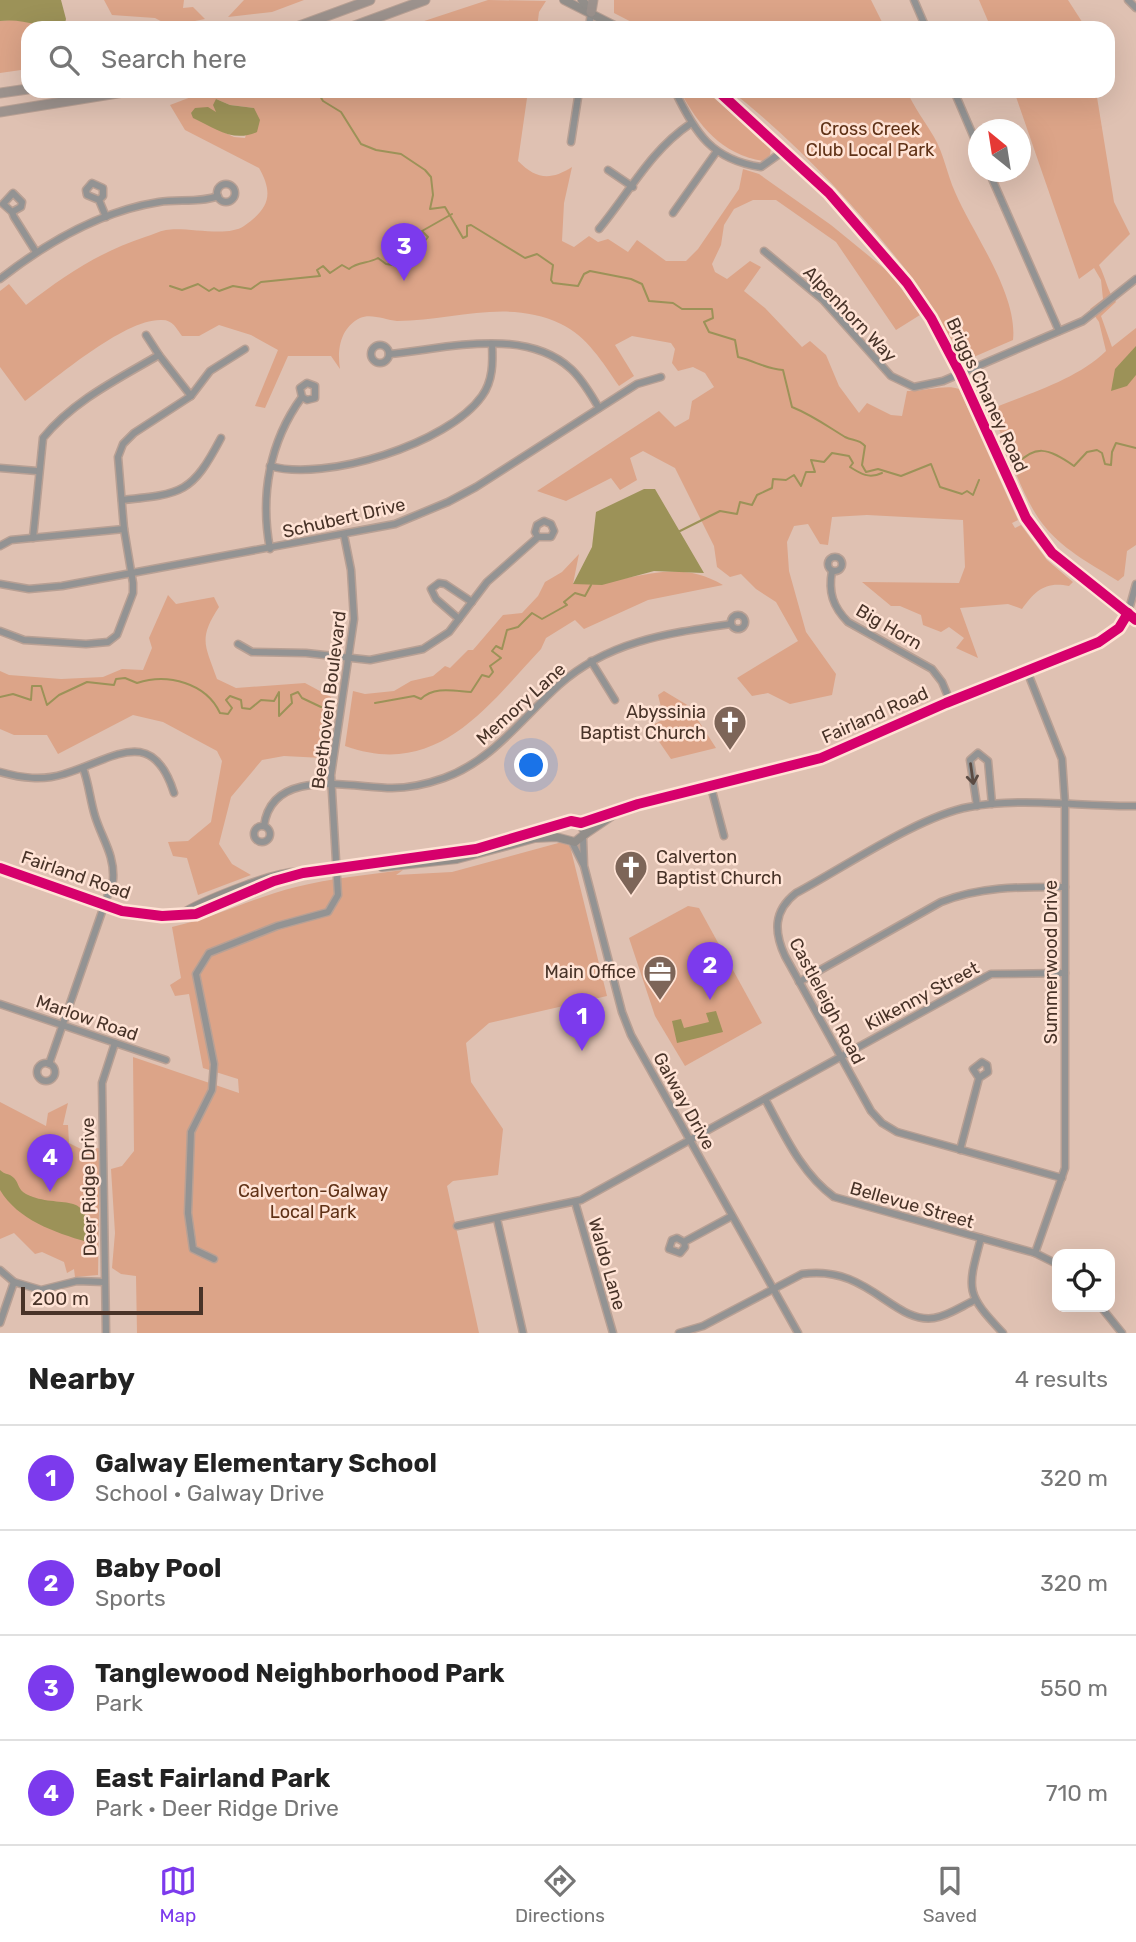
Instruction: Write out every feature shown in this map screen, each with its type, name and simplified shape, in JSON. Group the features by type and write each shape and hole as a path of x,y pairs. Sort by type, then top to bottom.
{"highway":[{"path":"313,21 370,0"},
{"path":"368,21 425,0"},
{"path":"591,12 593,0"},
{"path":"0,93 21,90"},
{"path":"0,114 89,98"}],"main road":[{"path":"564,0 607,21"},
{"path":"582,0 591,12"},
{"name":"Briggs Chaney Road","path":"726,98 829,193 907,283 931,318 961,373 1022,511 1043,543 1071,570 1136,620"},
{"name":"Fairland Road","path":"581,823 821,758 950,701 1102,640 1119,628 1128,613"},
{"name":"Fairland Road","path":"584,836 618,811"},
{"path":"573,821 581,823 584,836 569,840 564,832 566,825 573,821"},
{"name":"Fairland Road","path":"0,868 141,915 183,914 276,874 295,870 303,873 368,865 476,849 566,825"},
{"name":"Fairland Road","path":"368,865 376,867 457,859 535,838 569,840"}],"street":[{"path":"914,0 923,21"},
{"path":"1128,0 1136,8"},
{"path":"590,21 591,12"},
{"path":"571,142 578,98"},
{"path":"679,98 690,124 699,136 717,151 746,165 761,167 785,150"},
{"path":"957,98 968,124"},
{"path":"599,229 633,187 657,149 690,124"},
{"path":"673,214 717,151"},
{"path":"608,170 633,187"},
{"path":"993,182 1059,331"},
{"path":"0,279 36,252 106,217 159,202 218,196"},
{"path":"99,200 106,217"},
{"path":"12,212 36,252"},
{"name":"Alpenhorn Way","path":"764,251 823,300 891,376 914,387 928,387 1083,321 1136,279"},
{"path":"146,335 191,396"},
{"path":"388,354 492,344 527,346 561,360 580,379 599,408"},
{"path":"270,466 298,472 319,470 378,457 425,437 469,410 482,396 491,373 492,344"},
{"path":"0,631 24,640 86,644 108,642 120,630 133,593 118,457 124,444 134,433 191,396 210,371 245,349"},
{"path":"33,538 37,471 43,438 53,426 98,391 159,355"},
{"name":"Schubert Drive","path":"0,584 43,589 131,575 395,524 448,502 637,384 661,377"},
{"path":"270,549 264,519 270,466 285,425 302,397"},
{"path":"122,500 171,495 182,489 202,474 221,438"},
{"path":"0,468 37,471"},
{"path":"0,546 11,540 124,529"},
{"name":"Beethoven Boulevard","path":"215,1259 192,1249 188,1213 191,1132 212,1090 214,1064 196,974 209,953 277,926 328,912 338,895 331,785 349,658 354,598 344,535"},
{"path":"238,644 252,652 384,659 423,649 440,640 487,582 538,537"},
{"name":"Big Horn","path":"832,571 831,595 839,613 848,622 932,669 942,682 950,701"},
{"path":"459,619 436,599 431,589 439,583 445,584 472,602"},
{"path":"1128,613 1136,584"},
{"path":"1128,613 1136,603"},
{"name":"Memory Lane","path":"264,826 270,809 284,794 304,785 407,787 426,784 458,773 490,753 560,683 591,661 645,638 731,624"},
{"path":"591,661 615,700"},
{"name":"Summerwood Drive","path":"1027,671 1062,759 1065,803 1065,1157 1062,1178 1035,1254"},
{"path":"0,772 28,779 46,778 83,768 126,751 145,753 158,759 174,793"},
{"path":"977,806 970,760 978,753 988,761 992,804"},
{"path":"49,1064 106,905 114,868 95,818 91,790 83,768"},
{"path":"711,787 724,836"},
{"name":"Castleleigh Road","path":"1062,1178 897,1132 882,1123 840,1057 776,933 781,909 789,899 914,828 953,811 992,804 1136,806"},
{"name":"Galway Drive","path":"584,836 584,866 623,1016 798,1333"},
{"name":"Galway Drive","path":"569,840 584,866"},
{"path":"799,982 941,902 963,893 997,887 1065,887"},
{"name":"Kilkenny Street","path":"457,1227 575,1202 991,974 1065,973"},
{"name":"Marlow Road","path":"0,1004 166,1060"},
{"name":"Deer Ridge Drive","path":"106,1333 102,1083 116,1042"},
{"path":"960,1150 979,1077"},
{"name":"Bellevue Street","path":"765,1098 804,1168 834,1197 1035,1254 1052,1262"},
{"name":"Waldo Lane","path":"575,1202 613,1333"},
{"path":"684,1242 732,1216"},
{"path":"497,1219 523,1333"},
{"path":"981,1238 970,1277 975,1300 1003,1333"},
{"path":"0,1270 14,1282 41,1290 77,1282 104,1282"},
{"path":"679,1333 705,1330 802,1274 833,1272 863,1284 908,1313 930,1318 975,1300"},
{"path":"0,1323 14,1282"},
{"path":"1105,1312 1122,1333"}],"green space":[{"path":"104,0 184,0 183,8 193,7 205,19 161,21 155,18 112,15"},
{"path":"244,0 304,0 272,12 228,17"},
{"path":"488,0 546,1 539,12 538,21 424,21"},
{"path":"614,0 871,0 882,21 629,21 614,13"},
{"path":"979,0 1068,0 1082,21 988,21"},
{"path":"18,19 33,21 21,21 21,70 0,73 0,21"},
{"path":"188,98 527,98 518,161 531,172 544,176 564,172 572,167 564,203 562,241 574,247 589,236 598,242 608,239 628,252 637,240 666,261 686,261 698,249 739,189 743,169 759,174 831,225 891,274 920,315 896,330 836,242 776,200 753,200 734,209 724,225 721,245 712,264 715,272 727,279 750,261 761,267 744,291 765,308 802,347 810,341 826,355 839,386 859,413 867,403 891,415 902,416 907,391 948,387 959,389 1018,520 1012,523 1015,528 1021,525 1047,560 1073,582 1069,586 1053,585 1041,589 1022,609 1008,604 960,608 978,658 956,648 964,638 949,627 941,632 923,625 921,615 900,606 891,606 862,582 959,583 965,567 963,520 867,515 832,517 828,545 820,544 808,524 794,526 787,542 789,571 806,632 836,674 832,695 790,704 768,693 752,696 737,678 798,641 776,602 756,589 741,574 730,577 717,567 714,546 675,468 643,451 630,458 637,480 620,490 611,478 566,501 537,491 659,411 675,427 689,419 692,401 714,387 705,373 693,367 678,371 672,363 675,349 671,343 632,336 615,345 634,376 619,386 594,351 579,336 561,324 541,316 500,312 397,321 374,316 360,318 353,322 341,340 340,369 331,356 288,356 265,408 255,406 278,350 251,335 219,325 199,336 182,336 169,321 147,322 110,339 25,401 0,367 0,291 9,284 26,305 82,266 128,243 166,230 237,229 252,220 264,207 267,193 259,168 185,130 170,105","holes":["216,99 230,105 254,108 245,138 234,137 194,118 191,113 204,110 217,113"]},
{"path":"684,98 714,98 771,148 770,155 763,161 735,152 713,136 695,116"},
{"name":"Cross Creek Club Local Park","path":"739,98 910,98 931,131 955,192 1002,284 1013,322 1013,340 969,359 953,342 914,280 873,229 805,156"},
{"path":"1016,98 1097,98 1114,202 1130,234 1099,265 1116,302 1101,316 1112,347 1136,328 1136,545 1127,551 1124,576 1118,581 1062,544 1037,516 1022,487 991,409 1067,378 1106,351 1099,322 1090,309 1103,299 1101,280 1094,268 1079,279 1031,140 1031,119 1024,119"},
{"path":"579,554 573,584 686,572 704,576 723,585 648,600 584,629 575,620 546,638 541,649 479,714 457,732 433,745 407,753 378,754 345,746 353,691 365,694 394,691 411,681 433,676 445,666 450,668 468,650 473,650 503,615 522,613 538,596 545,582 562,572"},
{"path":"168,595 176,604 214,597 219,607 208,627 206,642 217,679 236,688 305,683 331,697 323,758 284,756 262,760 231,797 219,844 232,864 251,875 198,895 187,858 173,856 168,842 188,841 211,822 222,761 217,751 163,722 133,715 58,754 47,735 14,735 0,729 0,671 9,675 61,679 103,677 122,669 143,670 152,648 149,638"},
{"path":"664,691 689,706 716,748 671,759 649,727 664,719 658,695"},
{"name":"Calverton-Galway Local Park","path":"562,842 570,846 607,996 489,1023 466,1043 471,1082 503,1129 498,1175 453,1181 447,1186 479,1333 137,1333 136,1276 121,1274 112,1268 115,1233 111,1169 122,1166 134,1151 133,1057 239,1093 238,1079 203,1068 189,994 175,996 170,985 181,978 172,927 309,884 403,870 396,875 452,872"},
{"path":"688,906 699,908 762,1023 685,1066 655,1016 629,938"},
{"path":"0,1102 46,1126 48,1113 68,1103 63,1125 68,1125 69,1143 81,1149 100,1148 98,1275 75,1277 74,1269 67,1273 64,1262 42,1252 35,1254 14,1233 0,1239"}],"shaded area":[{"path":"0,0 61,0 66,19 66,21 0,21"},
{"path":"216,99 230,105 254,108 260,120 257,132 232,135 193,118 191,113 195,108 208,107 216,112 213,105"},
{"path":"1136,346 1136,375 1127,386 1111,391 1115,369"},
{"path":"644,489 655,489 704,573 654,571 602,585 573,584 592,547 596,512"},
{"path":"716,1011 723,1032 677,1043 672,1021 681,1019 684,1028 709,1022 706,1013"},
{"path":"0,1170 14,1178 21,1191 26,1194 79,1207 84,1213 87,1225 87,1242 38,1224 17,1209 0,1190"}],"waterway":[{"path":"321,98 341,112 361,144 376,150 401,154 425,170 431,177 433,195 430,209 445,207 463,238 467,236 467,226 471,225 525,258 537,254 553,265 553,283 578,286 584,274 590,271 631,279 642,284 649,301 673,303 682,309 712,309 713,318 704,322 709,332 735,340 738,357 783,370 792,407 845,437 863,444 862,465 866,472 878,469 901,476 931,464 940,487 962,494 967,491 973,495 979,480"},
{"path":"170,286 182,290 198,284 209,291 233,286 251,289 261,282 320,276 317,270 323,266 330,273 342,265 349,269 378,258 386,264 399,266 409,246 418,248 417,240 424,242 428,237 422,231 452,214"},
{"path":"1013,468 1028,455 1042,451 1057,455 1074,466 1087,452 1097,450 1102,453 1105,464 1111,465 1116,443 1136,448"},
{"path":"680,531 720,511 737,514 740,502 752,505 757,495 772,488 773,479 786,480 794,475 801,486 806,472 815,472 811,460 824,462 832,453 849,456 853,463 850,467 862,474 873,476 882,473"},
{"path":"375,703 414,696 421,699 438,691 471,692 482,675 489,677 493,672 490,666 501,658 492,651 496,646 502,649 507,630 518,627 532,613 542,619 567,605 564,602 575,593 585,596 591,585"},
{"path":"0,697 13,694 31,700 32,686 41,686 47,705 59,695 87,682 114,685 116,679 125,678 137,683 161,679 185,683 196,688 214,703 220,713 228,714 232,708 226,700 230,696 241,700 242,708 250,709 261,700 274,701 279,692 279,716 292,703 291,695 298,692 302,698 321,707"}],"cycle path":[{"path":"726,98 829,193 907,283 931,318 960,373 1026,518 1052,553 1136,620"},
{"path":"0,868 122,911 162,916 196,914 274,881 303,873 476,849 571,821 581,823 638,804 821,758 946,703 1099,642 1119,628 1128,613"}],"place":[{"name":"Tanglewood Neighborhood Park","path":"404,281"},
{"name":"Abyssinia Baptist Church","path":"730,752"},
{"name":"Calverton Baptist Church","path":"631,897"},
{"name":"Baby Pool","path":"710,1000"},
{"name":"Main Office","path":"660,1002"},
{"name":"Galway Elementary School","path":"582,1051"},
{"name":"East Fairland Park","path":"50,1192"}]}
